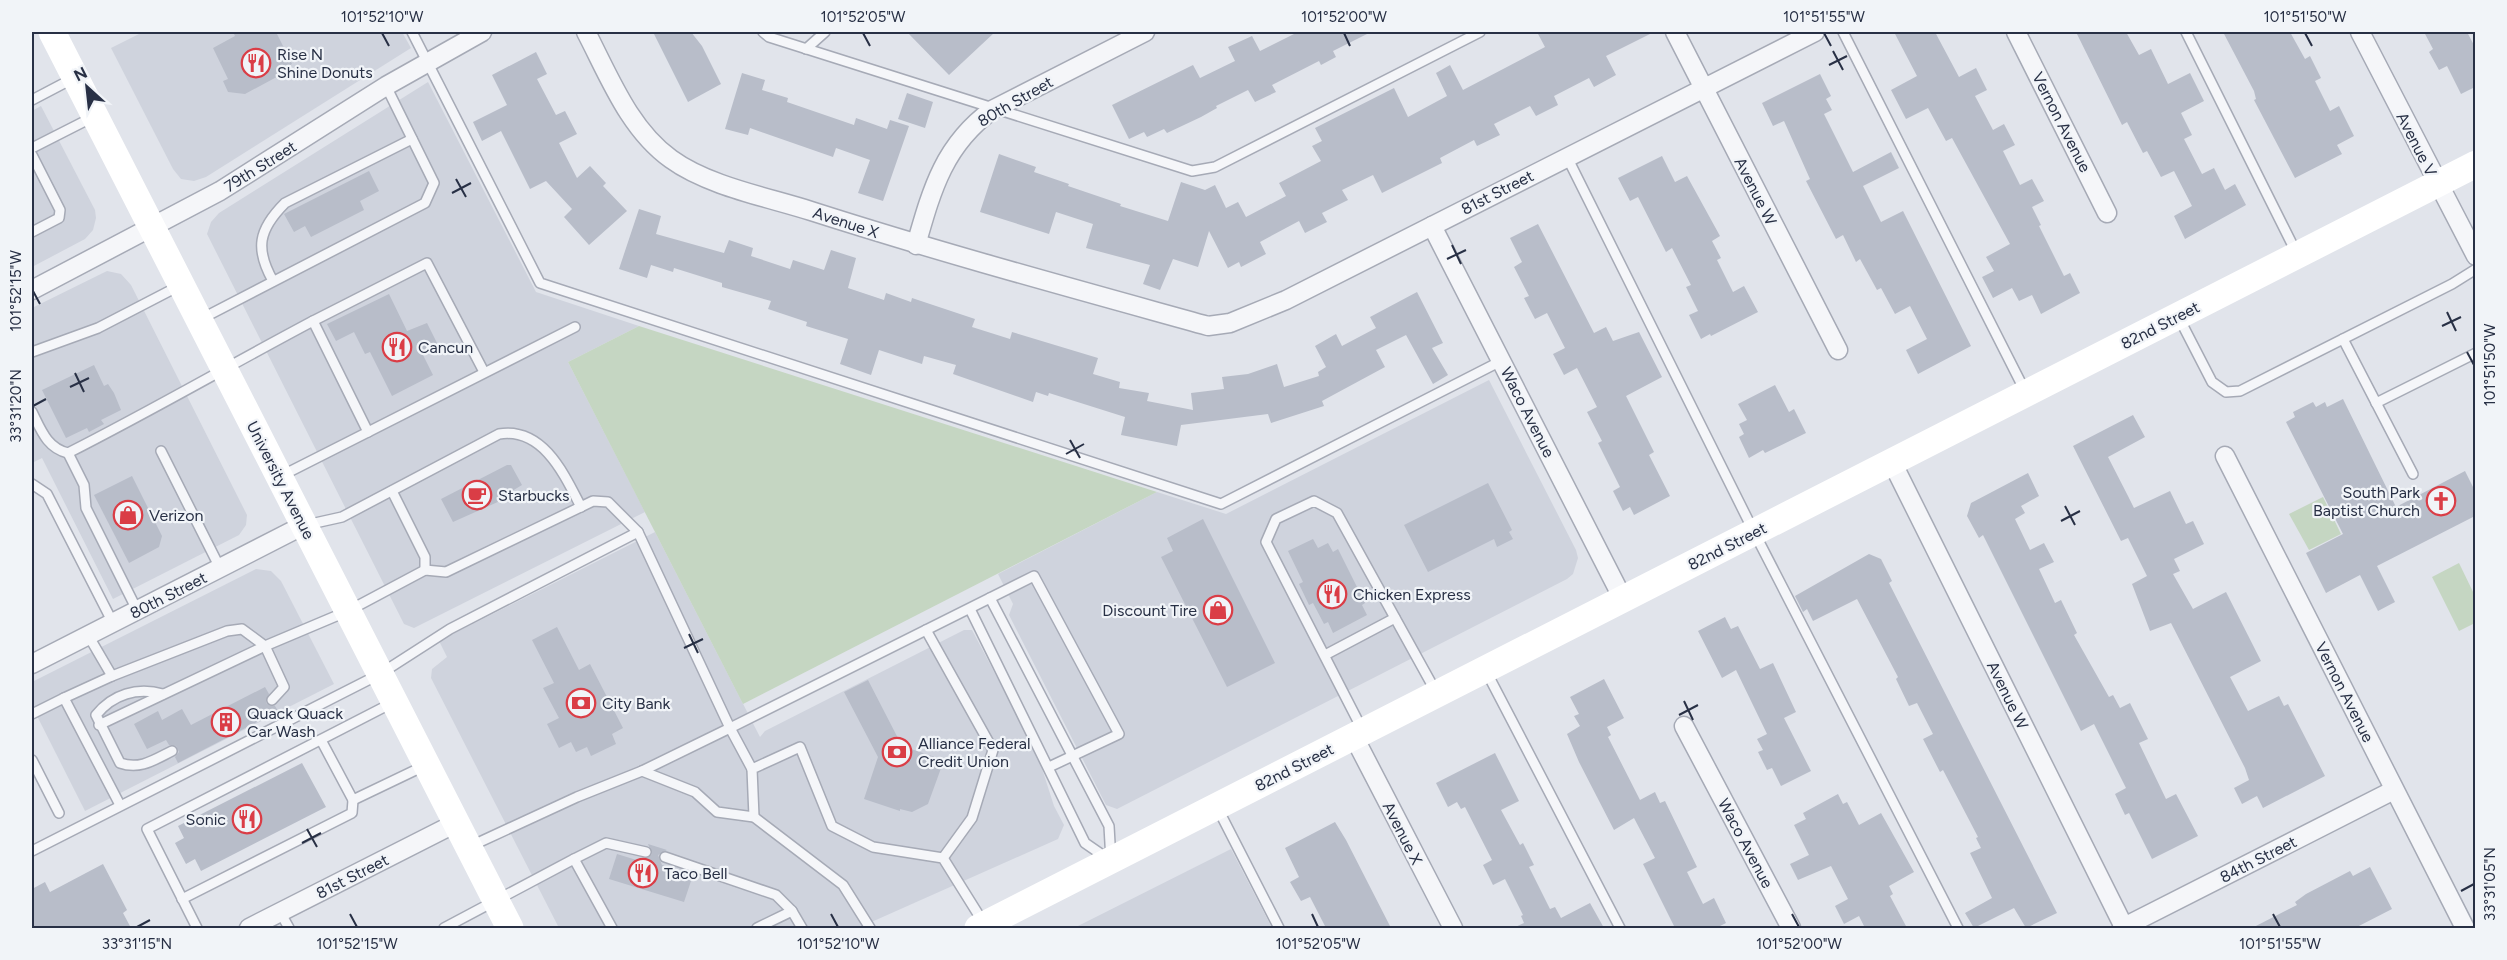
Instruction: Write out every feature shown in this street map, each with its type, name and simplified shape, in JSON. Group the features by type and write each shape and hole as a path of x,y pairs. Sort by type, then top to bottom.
{"main road":[{"name":"University Avenue","path":"58,34 75,77 510,928"},
{"name":"82nd Street","path":"982,927 2475,164"}],"street":[{"name":"79th Street","path":"32,290 220,191 427,61 482,32"},
{"name":"Avenue X","path":"586,32 623,105 644,134 670,159 704,177 916,245 1174,316"},
{"name":"80th Street","path":"916,245 930,197 946,158 972,125 992,110 1145,32"},
{"name":"Avenue W","path":"1675,32 1838,350"},
{"name":"81st Street","path":"1174,316 1208,326 1230,323 1286,300 1815,32"},
{"name":"Vernon Avenue","path":"2016,32 2107,213"},
{"name":"Avenue V","path":"2360,32 2436,184 2475,256"},
{"name":"Waco Avenue","path":"1432,226 1623,599"},
{"name":"Vernon Avenue","path":"2225,456 2465,928"},
{"name":"Avenue W","path":"1892,462 2123,928"},
{"name":"80th Street","path":"32,664 304,525"},
{"name":"Waco Avenue","path":"1684,726 1791,928"},
{"name":"Avenue X","path":"1359,734 1453,928"},
{"name":"84th Street","path":"2123,928 2394,790"},
{"name":"81st Street","path":"249,928 456,823"}],"lane":[{"path":"412,32 540,283 1221,504 1501,361"},
{"path":"763,32 770,37 992,110 1192,171 1215,167 1480,32"},
{"path":"806,49 825,32"},
{"path":"1843,32 2026,393"},
{"path":"2186,32 2297,255"},
{"path":"32,100 75,77"},
{"path":"199,320 425,203 434,183 386,86"},
{"path":"32,148 95,116"},
{"path":"273,281 263,263 261,248 265,228 274,214 285,203 412,139"},
{"path":"32,155 60,210 58,219 32,232"},
{"path":"1567,157 1754,532 1958,928"},
{"path":"32,411 44,437 56,450 68,453 171,401 224,368 427,262 484,372"},
{"path":"2178,316 2212,381 2226,392 2240,391 2452,284 2475,269"},
{"path":"32,352 52,342 98,328 182,285"},
{"path":"313,321 368,432"},
{"path":"279,477 574,327"},
{"path":"2343,339 2413,474"},
{"path":"2376,403 2475,353"},
{"path":"304,525 342,517 499,434 513,432 527,435 558,464 581,507"},
{"path":"161,451 220,568"},
{"path":"68,453 84,485 86,508 137,610"},
{"path":"32,484 47,494 112,623"},
{"path":"392,491 425,557 425,570"},
{"path":"99,725 265,646 348,611 425,570 446,572 593,501 608,502 638,532 730,728 753,769 754,817"},
{"path":"1359,734 1325,655 1266,542 1276,519 1314,501 1337,513 1437,694"},
{"path":"32,851 380,674 450,629 638,532"},
{"path":"468,847 577,797 642,771 1034,576 1119,734 1049,767"},
{"path":"990,598 1109,826 1111,861"},
{"path":"970,609 1085,843 1111,861"},
{"path":"1325,655 1395,618"},
{"path":"32,714 112,676 227,631 242,630 265,646 284,687 272,700"},
{"path":"926,630 993,750 972,818 943,858"},
{"path":"88,635 112,676"},
{"path":"1485,670 1620,928"},
{"path":"163,694 145,690 129,692 104,705 96,715 120,763 132,767 148,764 172,751"},
{"path":"64,698 120,805"},
{"path":"197,928 147,829 394,702"},
{"path":"182,899 352,813 353,800 321,740"},
{"path":"753,769 800,747 832,826 873,847 943,858"},
{"path":"32,760 59,813"},
{"path":"353,800 426,765"},
{"path":"642,771 695,792 717,812 754,817 843,885 870,928"},
{"path":"1216,807 1279,928"},
{"path":"444,928 606,843 646,852"},
{"path":"665,857 776,895 792,911 802,928"},
{"path":"943,858 982,927"},
{"path":"574,859 612,928"},
{"path":"757,928 792,911"},
{"path":"280,912 290,928"}],"shaded area":[{"path":"143,32 402,32 411,48 206,177 194,181 181,179 173,169 111,48"},
{"path":"428,82 536,292 639,326 568,362 645,512 414,628 404,624 207,234 211,222 219,213"},
{"path":"41,106 95,210 96,218 93,230 85,239 32,267 32,111"},
{"path":"107,271 121,274 131,285 247,515 246,525 239,535 113,599 42,458 32,463 32,308"},
{"path":"1489,380 1576,550 1578,558 1573,574 1117,809 1106,805 1009,615 1013,604 998,574 1157,492 1226,514"},
{"path":"655,532 760,737 765,731 964,630 972,630 1037,753 1054,806 1064,825 1058,839 858,928 559,928 431,678 432,669 447,657 439,641"},
{"path":"256,569 271,571 281,581 334,684 85,811 32,706 32,682"},
{"path":"1231,849 1272,928 1074,928"}],"green space":[{"path":"639,326 1157,492 743,704 568,362"},
{"path":"2323,497 2341,534 2309,550 2289,514"},
{"path":"2459,563 2475,596 2475,623 2459,631 2432,577"}],"building":[{"name":"Rise N Shine Donuts","path":"233,32 276,32 292,64 282,69 284,73 245,94 228,92 223,81 228,79 213,48 235,36"},
{"path":"653,32 691,32 702,46 721,84 688,102"},
{"path":"907,32 995,32 949,75"},
{"path":"1298,32 1371,32 1333,51 1336,57 1321,65 1319,61 1272,85 1276,92 1255,102 1248,90 1216,106 1217,108 1201,117 1167,133 1164,129 1147,137 1144,132 1129,139 1112,105 1193,65 1200,78 1235,61 1228,47 1252,36 1260,51"},
{"path":"1537,32 1654,32 1606,56 1616,75 1594,87 1589,78 1554,96 1558,105 1536,116 1530,106 1494,124 1500,135 1477,146 1474,140 1440,158 1442,163 1382,193 1373,175 1342,190 1348,200 1322,213 1327,222 1305,233 1299,221 1260,242 1266,254 1241,267 1239,262 1228,268 1209,231 1198,267 1173,259 1160,290 1143,284 1150,265 1086,248 1093,224 1056,212 1049,234 980,212 999,154 1036,167 1034,172 1069,184 1068,186 1168,221 1181,182 1205,190 1215,185 1226,208 1238,202 1246,217 1286,196 1279,183 1321,161 1312,146 1322,141 1315,128 1394,88 1408,117 1447,96 1436,73 1450,65 1463,90 1545,47"},
{"path":"1894,32 1935,32 1959,77 1976,68 1987,90 1975,96 1993,130 2004,124 2015,145 2003,151 2020,185 2032,179 2044,201 2032,207 2041,225 2039,226 2064,276 2070,273 2080,293 2041,314 2032,295 2019,301 2012,288 1993,298 1982,277 1994,271 1986,257 2010,244 1952,138 1946,141 1928,108 1906,119 1891,90 1917,76"},
{"path":"2076,32 2126,32 2139,55 2151,49 2168,84 2190,73 2204,101 2181,113 2192,135 2184,139 2202,174 2214,168 2225,190 2235,184 2246,205 2185,239 2174,216 2192,206 2174,171 2161,177 2147,151 2143,153 2127,122 2122,125"},
{"path":"2223,32 2290,32 2305,59 2310,56 2321,78 2315,81 2330,111 2339,106 2354,136 2337,145 2342,154 2295,178 2254,100 2256,99 2254,91"},
{"path":"2424,32 2467,32 2475,47 2475,87 2461,94 2447,66 2439,70 2429,52 2433,49"},
{"path":"536,52 547,74 537,79 556,115 565,111 577,134 559,143 577,178 590,166 606,183 603,186 627,211 589,245 564,217 572,209 546,181 530,189 501,131 482,141 473,122 507,105 492,75"},
{"path":"742,73 765,80 762,90 788,98 787,102 854,125 856,118 887,129 890,120 909,126 883,201 858,193 870,160 836,148 833,157 750,128 748,135 725,129"},
{"path":"1820,74 1831,96 1826,99 1832,110 1824,114 1853,172 1891,152 1899,168 1863,186 1881,222 1903,211 1971,346 1918,374 1906,350 1927,339 1910,306 1895,314 1881,288 1877,290 1860,259 1856,262 1843,235 1836,239 1806,181 1810,179 1784,121 1773,126 1762,103"},
{"path":"907,93 933,102 925,128 898,119"},
{"path":"1662,156 1675,182 1687,176 1720,236 1712,241 1721,258 1717,260 1733,292 1744,286 1758,312 1701,339 1689,315 1698,311 1686,287 1691,285 1672,248 1666,252 1638,197 1630,201 1618,178"},
{"path":"369,171 379,191 360,201 364,210 311,237 305,226 294,232 284,214"},
{"path":"639,209 661,216 656,234 724,253 729,240 753,248 751,256 790,269 793,260 824,270 831,250 856,258 848,288 884,300 886,293 911,302 912,298 975,319 972,327 1010,339 1012,332 1098,358 1093,374 1120,382 1119,388 1149,393 1147,401 1193,410 1191,393 1224,389 1222,377 1248,374 1277,364 1284,387 1319,376 1318,372 1326,367 1315,346 1336,334 1342,346 1376,328 1370,317 1417,292 1443,343 1432,348 1448,375 1433,384 1406,335 1376,350 1385,367 1322,401 1324,406 1271,423 1268,414 1181,425 1177,446 1121,435 1125,417 1049,393 1048,396 1036,392 1033,402 953,374 956,365 924,356 922,364 879,350 871,375 840,364 848,339 806,326 807,322 768,309 771,301 722,287 722,283 674,268 673,272 651,265 647,278 619,269"},
{"path":"1538,224 1594,333 1606,327 1613,341 1639,332 1662,377 1626,396 1654,452 1649,455 1670,496 1634,515 1630,507 1623,511 1613,491 1620,487 1598,443 1602,441 1587,412 1597,407 1577,368 1564,375 1553,354 1565,348 1547,313 1535,319 1524,298 1529,296 1514,267 1522,262 1510,238"},
{"name":"Cancun","path":"389,294 407,331 427,323 438,345 423,355 433,375 392,396 370,352 365,354 354,332 336,341 327,324"},
{"path":"94,365 104,386 108,384 114,393 121,410 101,420 104,424 89,432 87,428 66,438 42,390"},
{"path":"1775,385 1789,412 1794,409 1806,433 1765,453 1763,450 1749,458 1739,437 1744,434 1739,424 1747,420 1738,404"},
{"name":"South Park Baptist Church","path":"2343,399 2396,507 2465,471 2475,491 2475,516 2377,566 2395,602 2378,611 2360,575 2326,593 2306,553 2343,534 2286,422 2295,417 2293,412 2313,402 2316,407 2325,402 2327,407"},
{"path":"2133,415 2145,437 2108,457 2134,508 2170,491 2186,524 2193,521 2204,544 2174,559 2180,571 2173,574 2193,609 2226,592 2261,661 2230,677 2248,711 2279,696 2284,706 2288,704 2325,776 2263,808 2257,796 2242,804 2234,788 2249,780 2245,768 2171,623 2150,631 2132,584 2147,576 2128,538 2121,541 2073,446"},
{"name":"Starbucks","path":"511,465 522,485 499,499 500,501 453,522 441,499"},
{"path":"2028,473 2039,496 2021,506 2025,513 2015,519 2030,550 2044,543 2054,562 2039,569 2055,603 2061,600 2077,633 2074,635 2109,697 2113,695 2120,708 2130,703 2148,739 2139,743 2166,799 2176,794 2198,836 2152,859 2129,813 2125,815 2115,794 2126,788 2094,724 2081,731 1983,535 1979,538 1967,516 1971,503"},
{"name":"Verizon","path":"132,476 162,536 159,547 129,563 94,495"},
{"path":"1488,483 1512,530 1509,532 1513,539 1497,547 1494,539 1428,572 1404,525"},
{"name":"Discount Tire","path":"1203,519 1275,663 1227,687 1161,557 1173,551 1167,538"},
{"name":"Chicken Express","path":"1313,539 1318,548 1328,543 1333,552 1338,549 1365,603 1362,605 1367,615 1333,633 1328,622 1324,624 1313,603 1309,605 1299,584 1303,582 1288,551"},
{"path":"1869,554 1881,559 1892,581 1889,583 2057,913 2026,928 2014,908 1974,928 1965,913 1992,898 1970,853 1981,848 1976,838 1978,837 1943,770 1940,772 1923,739 1933,734 1917,703 1909,706 1896,679 1898,677 1857,599 1813,621 1807,609 1803,612 1795,596"},
{"path":"1725,617 1731,629 1738,626 1760,669 1773,663 1796,712 1784,718 1811,771 1781,786 1772,768 1767,770 1758,752 1763,750 1757,739 1767,734 1736,670 1722,678 1698,631"},
{"name":"City Bank","path":"557,627 579,670 590,664 623,728 612,734 616,744 591,756 587,747 576,752 571,742 559,748 547,724 559,718 543,688 554,683 532,640"},
{"path":"1604,679 1624,718 1607,727 1611,735 1608,737 1640,800 1655,792 1660,803 1665,801 1697,867 1687,872 1703,904 1714,898 1726,923 1716,928 1675,928 1643,864 1655,858 1634,818 1614,830 1579,762 1567,734 1580,726 1574,716 1579,714 1570,697"},
{"name":"Alliance Federal Credit Union","path":"868,680 902,746 944,760 928,804 912,812 900,809 900,811 864,799 878,757 844,692"},
{"name":"Quack Quack Car Wash","path":"265,687 269,694 266,703 275,706 278,711 178,763 175,757 179,752 176,746 169,745 166,740 147,749 134,724 158,711 162,720 182,709 191,725"},
{"path":"1495,753 1519,801 1501,810 1520,845 1523,843 1534,865 1529,867 1550,909 1555,907 1561,918 1590,903 1604,928 1513,928 1524,923 1521,916 1523,915 1505,879 1493,885 1483,865 1492,860 1465,807 1461,809 1457,802 1448,807 1436,783"},
{"name":"Sonic","path":"302,763 326,807 201,871 195,859 186,864 175,843 184,838 178,826"},
{"path":"1838,794 1843,804 1847,802 1859,825 1881,813 1914,872 1889,886 1893,894 1890,896 1907,928 1865,928 1859,916 1844,924 1835,906 1848,899 1831,866 1798,880 1790,864 1809,855 1794,825 1806,819 1803,813"},
{"path":"1335,822 1391,928 1326,928 1310,897 1301,901 1290,882 1299,877 1285,848"},
{"name":"Taco Bell","path":"648,844 667,850 658,855 662,865 693,875 684,902 609,879 617,854 643,862 652,854"},
{"path":"103,864 127,910 123,913 131,928 32,928 32,889 45,882 50,892"},
{"path":"2370,867 2392,909 2355,928 2252,928 2297,905 2295,902 2306,894 2350,871 2353,876"}],"place":[{"name":"Rise N Shine Donuts","path":"256,63"},
{"name":"Cancun","path":"397,347"},
{"name":"Starbucks","path":"477,495"},
{"name":"South Park Baptist Church","path":"2441,501"},
{"name":"Verizon","path":"128,515"},
{"name":"Chicken Express","path":"1332,594"},
{"name":"Discount Tire","path":"1218,610"},
{"name":"City Bank","path":"581,703"},
{"name":"Quack Quack Car Wash","path":"226,722"},
{"name":"Alliance Federal Credit Union","path":"897,752"},
{"name":"Sonic","path":"247,819"},
{"name":"Taco Bell","path":"643,873"}]}
